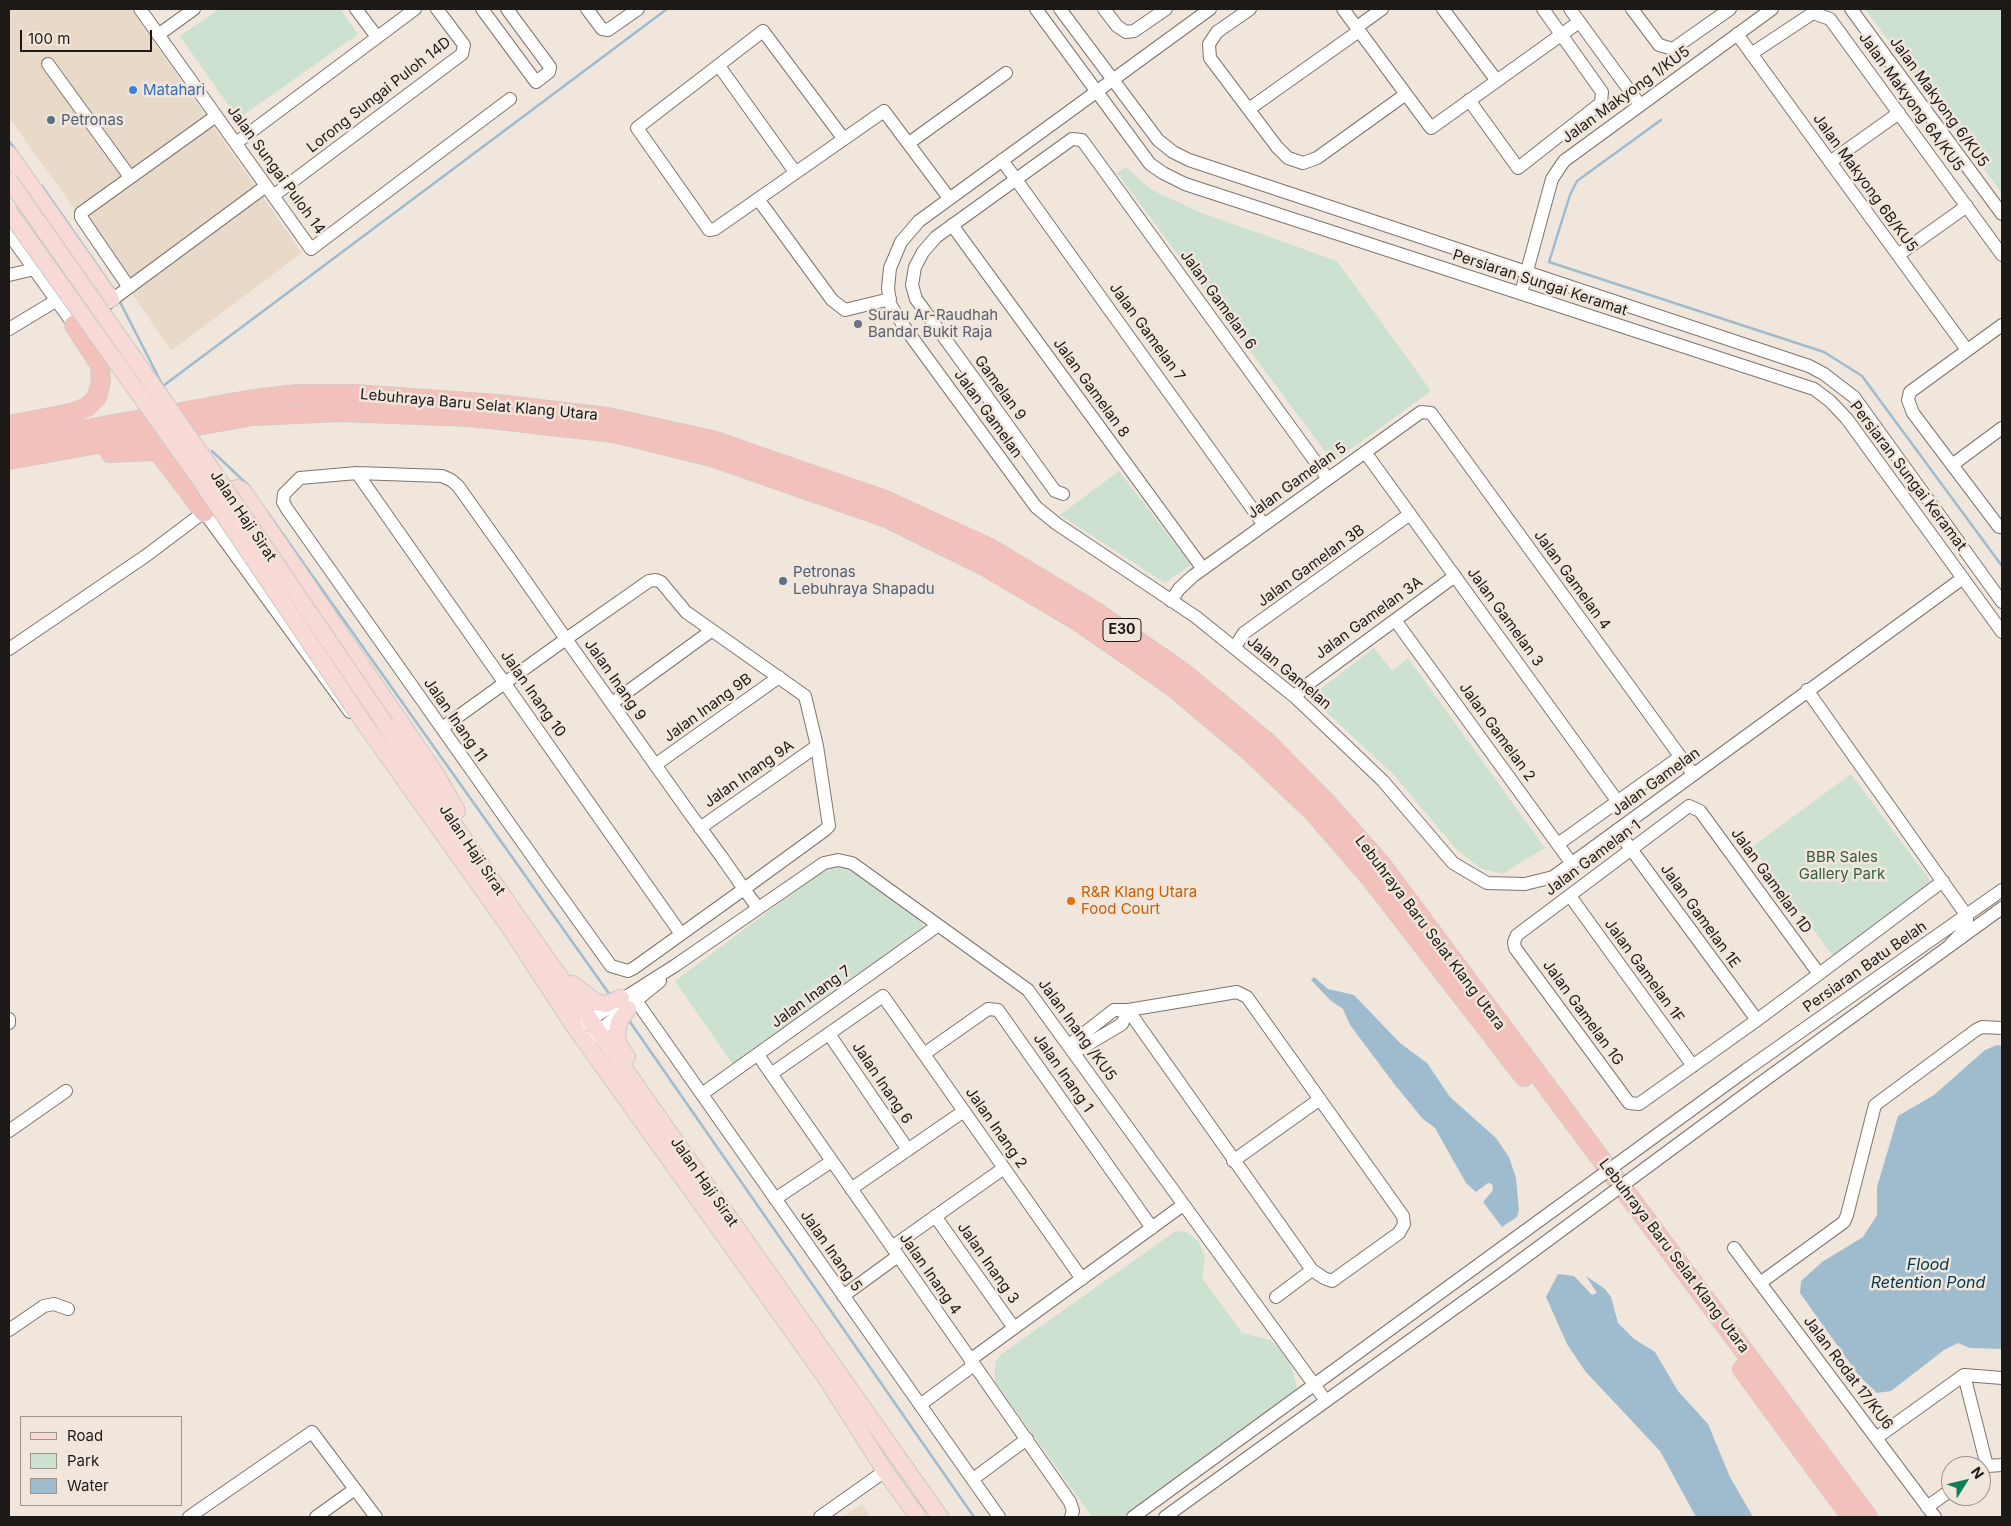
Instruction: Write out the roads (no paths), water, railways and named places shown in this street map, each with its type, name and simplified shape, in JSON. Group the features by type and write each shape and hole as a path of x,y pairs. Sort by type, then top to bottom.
{"highway":[{"path":"9,425 71,413 88,407 97,397 101,381 100,365 74,324"},
{"name":"Lebuhraya Baru Selat Klang Utara","path":"40,448 248,400 298,394 353,394 478,402 589,414 712,440 885,500 990,548 1095,612 1184,673 1268,743 1326,802 1381,864 1868,1517"},
{"name":"Lebuhraya Baru Selat Klang Utara","path":"9,443 40,448 252,416 340,412 472,417 614,433 712,457 887,518 984,566 1080,622 1173,687 1250,752 1319,819 1377,887 1584,1154 1851,1517"},
{"path":"9,438 40,448 77,455 151,451 159,453 204,512"},
{"path":"9,461 40,448"}],"main road":[{"path":"9,154 119,294"},
{"name":"Jalan Haji Sirat","path":"9,180 206,461 512,909 940,1517"},
{"name":"Jalan Haji Sirat","path":"9,212 194,471 360,717 510,928 581,1035 814,1360 884,1470 918,1517"},
{"path":"204,512 233,489 238,488 244,492 436,774 512,909"},
{"path":"553,965 581,993 596,1002 619,1009 618,1043 676,1142"},
{"path":"876,1428 904,1460 946,1517"}],"street":[{"name":"Jalan Sungai Puloh 14","path":"140,9 311,249 510,99"},
{"path":"158,35 194,9"},
{"path":"356,9 377,37"},
{"path":"236,143 415,9"},
{"name":"Lorong Sungai Puloh 14D","path":"74,324 82,324 91,320 119,294 270,191 462,54 464,45 437,9"},
{"path":"482,9 536,82 550,72 550,67 507,9"},
{"path":"587,9 602,28 608,30 638,9"},
{"name":"Persiaran Sungai Keramat","path":"1036,9 1150,164 1163,173 1195,187 1814,390 1830,401 1847,419 2002,632"},
{"name":"Persiaran Sungai Keramat","path":"1060,9 1158,140 1189,160 1809,366 1840,384 1854,397 2002,602"},
{"path":"1104,9 1117,26 1126,32 1134,31 1166,9"},
{"name":"Jalan Gamelan","path":"1210,9 919,221 902,242 890,268 888,288 890,299 905,328 1036,507 1057,524 1171,601 1234,648 1299,692 1383,780 1453,863 1487,883 1525,884 1553,877 1963,578"},
{"path":"1250,9 1217,32 1208,44 1210,58 1288,158 1303,163 1318,158 1406,94"},
{"path":"1343,9 1430,128 1579,22"},
{"path":"1249,109 1358,29 1382,9"},
{"path":"1443,9 1497,81"},
{"path":"1469,100 1518,168 1601,103 1602,92 1543,9"},
{"path":"1570,9 1640,105"},
{"path":"1632,9 1659,45 1673,49 1729,9"},
{"name":"Jalan Makyong 1/KU5","path":"1520,293 1552,179 1564,161 1772,9"},
{"name":"Jalan Makyong 6/KU5","path":"1850,9 2002,214"},
{"name":"Jalan Makyong 6A/KU5","path":"1751,54 1812,13 1830,19 2002,255"},
{"path":"843,138 766,32 760,32 719,66 638,126 637,131 709,230 715,229 884,111 949,198"},
{"name":"Jalan Makyong 6B/KU5","path":"1736,34 1967,350"},
{"path":"48,64 130,176"},
{"path":"719,66 795,172"},
{"path":"909,143 1006,73"},
{"path":"1830,162 1899,114"},
{"path":"119,294 81,217 81,213 216,116"},
{"name":"Jalan Gamelan 6","path":"1016,179 1072,139 1082,140 1328,479"},
{"name":"Jalan Gamelan 7","path":"1002,160 1264,525"},
{"path":"952,226 1016,179"},
{"path":"758,199 832,300 845,310 890,299"},
{"path":"1898,255 1966,206"},
{"name":"Gamelan 9","path":"952,226 927,247 915,267 912,285 916,298 1049,483 1056,491 1063,494"},
{"name":"Jalan Gamelan 8","path":"952,226 1198,573"},
{"path":"9,234 74,324"},
{"path":"9,275 35,269"},
{"path":"9,329 57,300"},
{"path":"2001,527 1913,413 1908,400 1910,392 2002,325"},
{"name":"Jalan Gamelan 5","path":"1171,601 1179,589 1198,573 1421,412"},
{"name":"Jalan Gamelan 4","path":"1421,412 1431,413 1693,774"},
{"path":"1952,465 2002,428"},
{"name":"Jalan Gamelan 3","path":"1365,452 1618,802"},
{"name":"Jalan Inang 11","path":"442,476 356,473 300,478 284,494 283,502 611,966 628,971 634,968 829,826 817,746"},
{"name":"Jalan Inang 10","path":"356,473 681,934"},
{"name":"Jalan Inang 9","path":"442,476 458,486 758,908"},
{"path":"9,649 146,555 204,512 338,699 389,757"},
{"name":"Jalan Gamelan 3B","path":"1234,648 1244,633 1410,514"},
{"name":"Jalan Gamelan 3A","path":"1299,692 1455,576"},
{"path":"442,728 649,581 656,580 661,582 681,608 805,696 817,746"},
{"name":"Jalan Gamelan 2","path":"1395,620 1572,864"},
{"path":"612,703 711,631"},
{"name":"Jalan Inang 9B","path":"655,765 779,677"},
{"path":"1807,690 1967,916 1967,927 1950,945"},
{"name":"Jalan Inang 9A","path":"700,828 817,746"},
{"path":"1558,844 1680,757"},
{"name":"Jalan Gamelan 1","path":"1514,942 1516,936 1689,806 1695,809"},
{"name":"Jalan Gamelan 1D","path":"1695,809 1700,811 1819,974"},
{"name":"Jalan Gamelan 1E","path":"1617,830 1757,1020"},
{"name":"Jalan Inang /KU5","path":"581,1035 619,1009 676,965 824,863 838,860 852,863 938,926 1024,985 1072,1048 1326,1402"},
{"path":"1693,1066 1942,881"},
{"name":"Persiaran Batu Belah","path":"1133,1517 1746,1070 2002,890"},
{"name":"Jalan Gamelan 1F","path":"1570,896 1693,1066"},
{"name":"Persiaran Batu Belah","path":"1165,1517 1505,1272 2002,908"},
{"name":"Jalan Inang 7","path":"702,1094 938,926"},
{"name":"Jalan Gamelan 1G","path":"1514,942 1516,948 1629,1103 1639,1104 1693,1066"},
{"path":"1072,1048 1114,1010 1128,1010 1237,992 1247,997 1403,1216 1404,1224 1399,1233 1332,1281 1312,1270 1233,1161 1128,1010"},
{"name":"Jalan Inang 2","path":"829,1034 883,996 1082,1279"},
{"name":"Jalan Inang 5","path":"619,1009 702,1094 1000,1517"},
{"name":"Jalan Inang 1","path":"924,1054 988,1009 998,1010 1152,1228"},
{"path":"1760,1283 1844,1222 1875,1105 1976,1030 1982,1027 2002,1028"},
{"path":"771,1074 829,1034"},
{"name":"Jalan Inang 6","path":"829,1034 908,1150"},
{"name":"Jalan Inang 4","path":"758,1055 972,1363 1027,1438 1070,1502 1072,1514"},
{"path":"9,1131 66,1091"},
{"path":"1233,1161 1320,1099"},
{"path":"851,1189 964,1111"},
{"path":"775,1199 832,1161"},
{"path":"843,1296 935,1216 1004,1168"},
{"path":"920,1405 1014,1328 1183,1205"},
{"name":"Jalan Inang 3","path":"935,1216 1014,1328"},
{"name":"Jalan Rodat 17/KU6","path":"1734,1248 1935,1517"},
{"path":"1276,1297 1312,1270"},
{"path":"9,1330 44,1306 54,1304 68,1309"},
{"path":"1964,1375 1981,1456"},
{"path":"1876,1438 1964,1375 2002,1378"},
{"path":"189,1517 312,1432 376,1517"},
{"path":"973,1479 1027,1438"},
{"path":"820,1517 884,1470"},
{"path":"316,1517 355,1489"},
{"path":"1927,1506 1941,1497"}],"water":[{"path":"1314,977 1328,989 1354,995 1400,1043 1427,1063 1450,1097 1496,1138 1509,1157 1516,1178 1519,1210 1517,1217 1502,1227 1483,1202 1493,1190 1492,1184 1488,1183 1476,1192 1466,1183 1435,1128 1423,1119 1395,1085 1350,1025 1343,1009 1330,1000 1311,980"},
{"name":"Flood Retention Pond","path":"1997,1045 2002,1046 2002,1349 1970,1348 1958,1343 1944,1350 1891,1391 1877,1393 1859,1376 1800,1293 1801,1281 1822,1262 1863,1237 1877,1215 1877,1187 1898,1116 1934,1095 1985,1050"},
{"path":"1558,1274 1574,1276 1592,1295 1597,1293 1586,1276 1605,1289 1611,1297 1618,1323 1634,1339 1655,1352 1678,1391 1708,1424 1730,1477 1753,1517 1696,1517 1660,1451 1585,1371 1567,1344 1546,1297"}],"waterway":[{"path":"119,300 163,386 667,9"},
{"path":"1661,120 1577,181 1570,195 1549,262 1824,352 1862,376 2002,566"},
{"path":"9,141 15,149"},
{"path":"42,186 113,288"},
{"path":"212,451 250,487"},
{"path":"260,502 610,995"},
{"path":"628,1019 974,1517"}],"place":[{"name":"Matahari","path":"133,90"},
{"name":"Petronas","path":"51,120"},
{"name":"Surau Ar-Raudhah Bandar Bukit Raja","path":"858,324"},
{"name":"Petronas Lebuhraya Shapadu","path":"783,581"},
{"name":"R&R Klang Utara Food Court","path":"1071,901"}],"park label":[{"name":"BBR Sales Gallery Park","path":"1842,866"}]}
